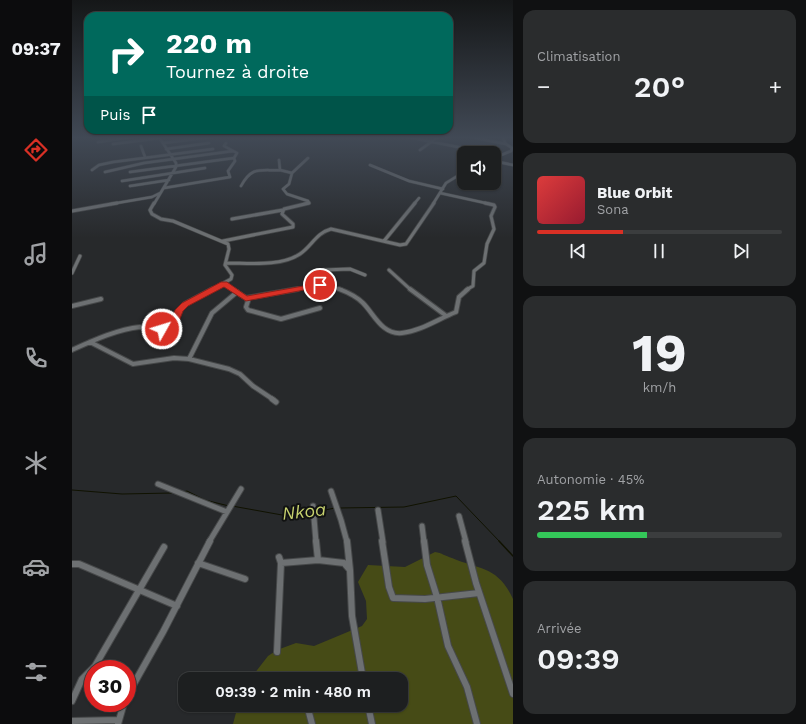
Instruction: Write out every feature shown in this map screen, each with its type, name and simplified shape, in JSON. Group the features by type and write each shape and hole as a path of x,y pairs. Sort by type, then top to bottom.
{"street":[{"path":"104,172 109,171"},
{"path":"130,172 139,171"},
{"path":"122,181 187,171"},
{"path":"164,188 230,177 228,171"},
{"path":"241,186 247,175 253,171 259,171"},
{"path":"283,171 292,173"},
{"path":"232,219 283,210 309,203 308,201 287,194 283,189 289,184 292,173 294,171"},
{"path":"384,171 409,181 442,189"},
{"path":"72,350 90,342 141,327 154,330 162,329 175,322 179,310 185,304 231,279 232,275 225,266 229,248 228,244 173,221 155,216 150,210 173,173"},
{"path":"226,263 282,261 300,254 324,230 331,229 400,245 406,244 446,183 457,176"},
{"path":"130,186 169,180"},
{"path":"72,211 152,197 160,193"},
{"path":"246,298 322,285 344,290 361,301 388,330 395,333 426,325 445,315 456,312 460,294 473,286 474,271 484,263 488,242 494,228 490,218 495,207 494,205 440,193"},
{"path":"384,241 419,198"},
{"path":"223,241 293,227 293,224 282,214 283,210"},
{"path":"72,273 80,256"},
{"path":"322,285 324,282 321,272 323,270 349,269 356,270 365,275"},
{"path":"389,270 415,294 445,315"},
{"path":"224,284 228,288 246,298 248,301 246,307 248,310 275,318 281,319 320,308"},
{"path":"189,359 197,346 207,321 213,313 237,292"},
{"path":"72,306 101,299"},
{"path":"90,342 133,364 174,358 189,359 240,374 253,386 276,402"},
{"path":"158,484 227,512"},
{"path":"136,679 198,563 241,489"},
{"path":"330,491 345,528 349,552 352,616 362,672"},
{"path":"314,506 318,560"},
{"path":"378,510 389,587 393,598 437,598 479,593"},
{"path":"459,516 479,593 513,694"},
{"path":"422,526 427,565 437,598 448,646 467,687 477,724"},
{"path":"72,702 82,679 95,666 164,547"},
{"path":"277,652 280,560 318,560 344,563 350,570"},
{"path":"198,563 245,579"},
{"path":"72,564 79,564 176,606"},
{"path":"72,721 118,722 121,712"},
{"path":"309,712 312,724"},
{"path":"369,712 372,724"}],"green space":[{"path":"435,552 440,553 487,571 501,580 507,588 513,599 513,724 233,724 236,712 408,712 408,672 255,672 268,656 277,650 296,643 314,646 362,626 367,619 366,601 358,582 368,565 405,567"}],"waterway":[{"name":"Nkoa","path":"72,490 122,494 172,493"},
{"name":"Nkoa","path":"183,492 187,491 205,500 229,506"},
{"name":"Nkoa","path":"339,508 404,507 456,496 500,542"},
{"name":"Nkoa","path":"232,506 282,515 312,513"},
{"name":"Nkoa","path":"315,512 335,508"},
{"name":"Nkoa","path":"499,541 513,556"}],"route":[{"path":"162,329 175,322 179,310 185,304 224,284 228,288 246,298 320,285"}]}
